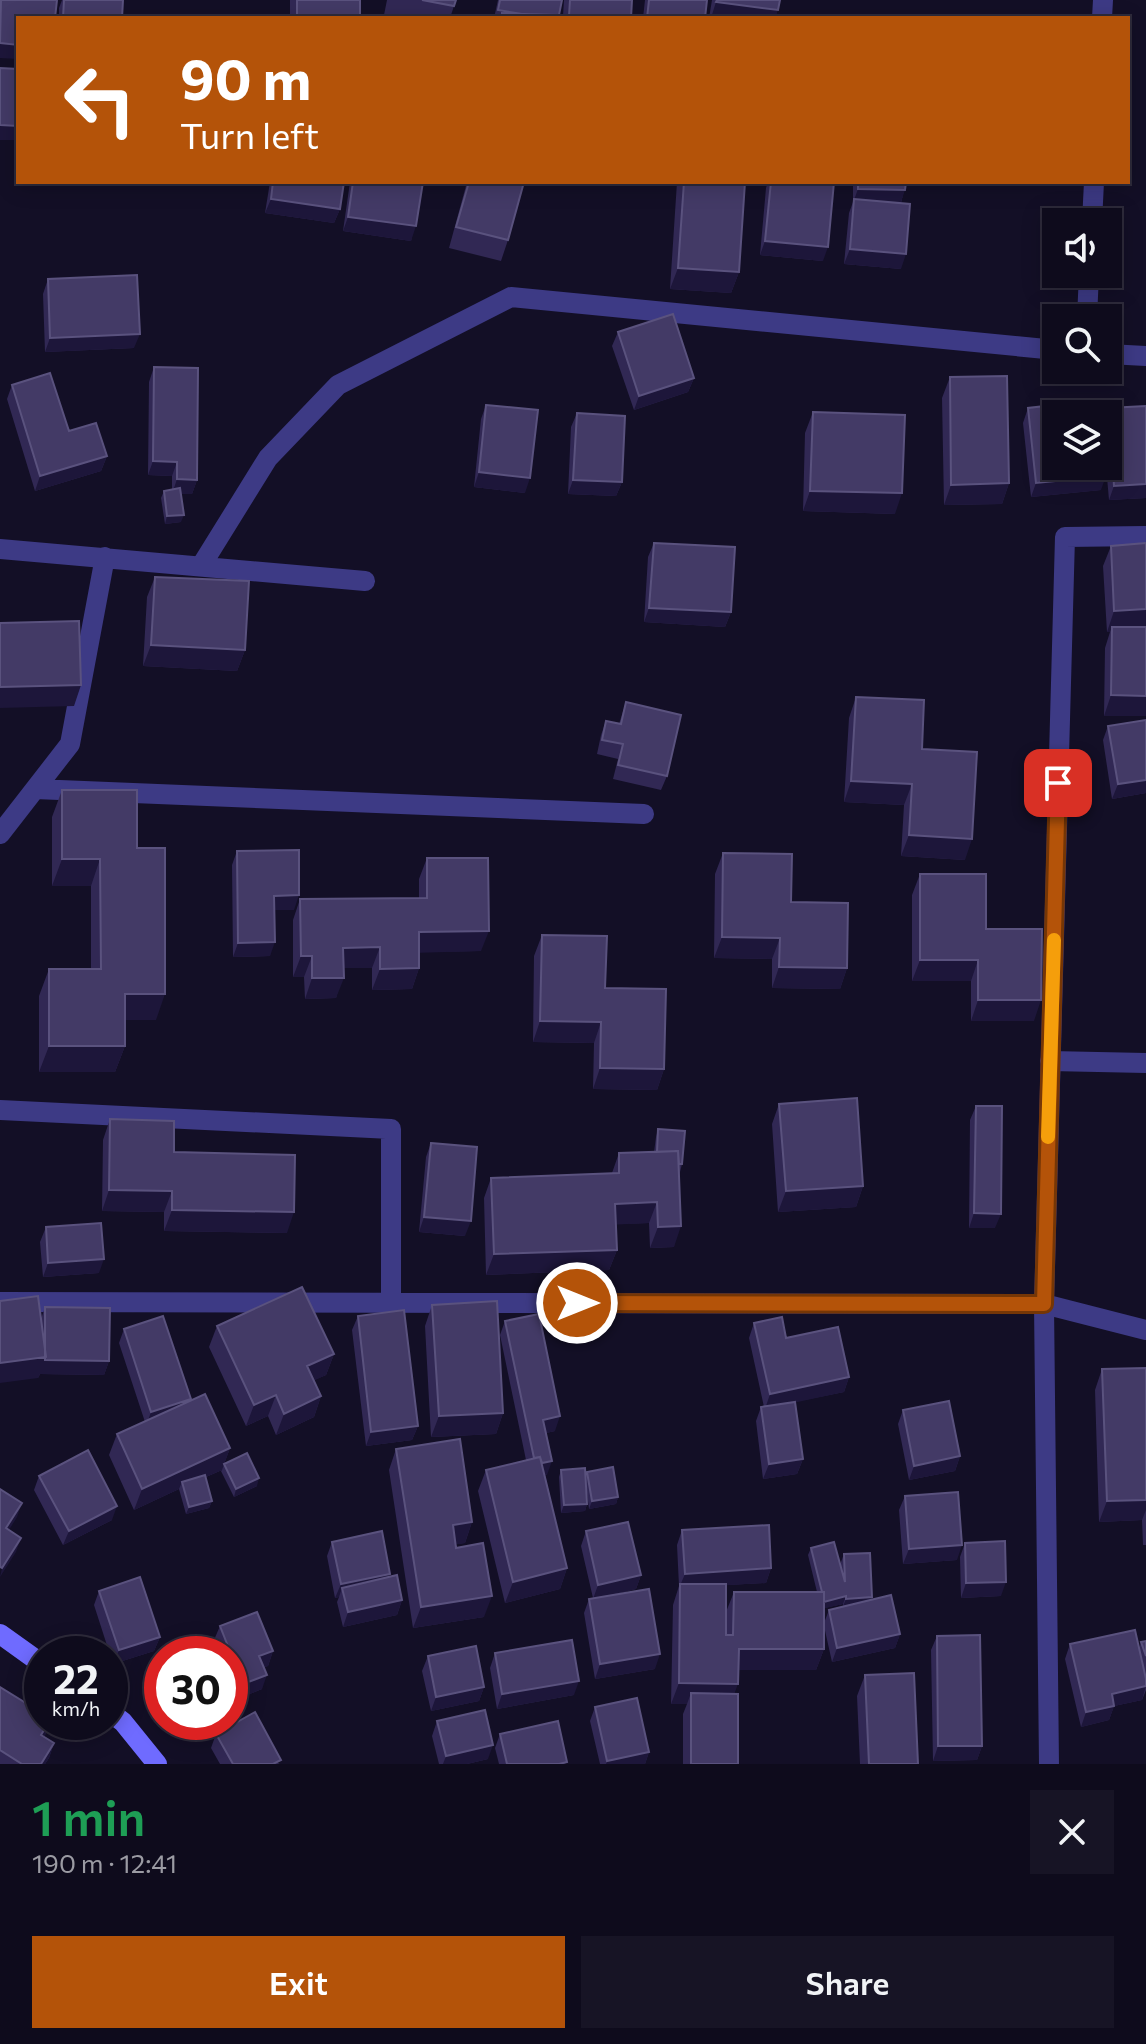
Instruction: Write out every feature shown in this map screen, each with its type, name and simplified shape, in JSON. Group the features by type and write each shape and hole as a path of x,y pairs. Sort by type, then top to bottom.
{"street":[{"path":"1093,208 1094,184"},
{"path":"201,566 268,458 338,385 511,297 1042,349"},
{"path":"1122,355 1146,356"},
{"path":"1049,1764 1044,1304 1065,537 1146,536"},
{"path":"0,549 365,581"},
{"path":"0,834 70,744 105,557"},
{"path":"35,789 644,814"},
{"path":"1050,1061 1146,1063"},
{"path":"0,1110 391,1129 391,1303"},
{"path":"0,1302 1044,1304 1146,1330"},
{"path":"0,1634 24,1651"},
{"path":"128,1728 157,1764"}],"building":[{"path":"1,0 57,0 55,16 16,16 16,45 0,43"},
{"path":"64,0 123,0 122,16 63,16"},
{"path":"297,0 360,0 360,16 297,16"},
{"path":"422,0 456,0 454,6"},
{"path":"500,0 562,0 559,15 498,10"},
{"path":"570,0 632,0 631,16 569,16"},
{"path":"649,0 707,0 705,16 647,16"},
{"path":"717,0 780,0 778,10"},
{"path":"502,13 569,16 502,16"},
{"path":"0,68 16,69 16,126 0,125"},
{"path":"273,184 344,184 340,209 271,199"},
{"path":"353,184 423,184 416,226 348,217"},
{"path":"468,184 523,184 508,240 456,227"},
{"path":"684,184 745,184 739,272 678,268"},
{"path":"771,184 834,184 828,247 765,241"},
{"path":"858,184 906,184 905,190 858,189"},
{"path":"854,199 910,204 906,254 850,249"},
{"path":"137,275 140,334 50,338 48,279"},
{"path":"673,314 694,378 639,396 618,332"},
{"path":"154,367 198,368 197,480 177,479 177,462 153,461"},
{"path":"50,373 69,431 96,423 107,456 40,476 12,385"},
{"path":"1007,376 1009,483 951,485 950,377"},
{"path":"486,405 538,410 530,478 479,472"},
{"path":"1042,406 1042,480 1066,480 1036,483 1028,408"},
{"path":"1146,406 1146,484 1114,486 1114,480 1122,480 1122,407"},
{"path":"813,412 905,415 902,493 810,491"},
{"path":"577,413 625,416 622,482 573,480"},
{"path":"180,488 184,515 167,516 164,491"},
{"path":"654,543 735,547 731,612 649,608"},
{"path":"1146,543 1146,609 1114,611 1111,546"},
{"path":"155,577 249,581 245,650 151,645"},
{"path":"79,621 81,685 0,687 0,623"},
{"path":"1112,627 1146,627 1146,696 1111,695"},
{"path":"856,697 924,700 922,749 977,752 972,839 909,835 912,784 851,781"},
{"path":"626,702 681,715 667,776 618,765 623,744 602,740 606,721 621,724"},
{"path":"1146,720 1146,780 1118,784 1108,726"},
{"path":"62,790 137,790 137,848 165,848 165,994 125,994 125,1046 49,1046 49,969 101,969 100,859 62,859"},
{"path":"299,850 299,895 274,896 275,942 238,943 237,851"},
{"path":"723,853 792,854 791,902 848,903 847,968 779,967 780,938 722,937"},
{"path":"427,858 488,858 489,931 419,932 419,968 380,969 380,947 343,948 344,978 312,978 312,956 301,956 300,899 427,898"},
{"path":"920,874 986,874 986,929 1042,929 1041,1000 978,1000 978,960 920,960"},
{"path":"542,935 607,936 605,988 666,989 664,1069 600,1068 601,1022 540,1021"},
{"path":"857,1098 863,1186 786,1191 779,1104"},
{"path":"976,1106 1002,1106 1001,1214 974,1213"},
{"path":"110,1119 174,1121 174,1152 295,1155 294,1212 172,1210 172,1191 109,1190"},
{"path":"658,1129 685,1131 682,1164 679,1164 678,1151 657,1152"},
{"path":"431,1143 477,1147 471,1221 424,1217"},
{"path":"678,1151 681,1226 658,1227 657,1202 615,1204 617,1250 494,1254 491,1178 619,1173 619,1153"},
{"path":"101,1223 104,1259 48,1263 46,1227"},
{"path":"302,1287 334,1354 307,1366 321,1396 284,1414 276,1395 254,1405 217,1326"},
{"path":"38,1296 46,1357 0,1363 0,1301"},
{"path":"497,1301 503,1413 439,1416 432,1305"},
{"path":"45,1307 110,1308 109,1361 45,1360"},
{"path":"404,1310 418,1426 371,1432 358,1316"},
{"path":"539,1314 560,1416 543,1420 552,1461 542,1463 540,1457 534,1458 505,1321"},
{"path":"163,1316 191,1399 151,1412 124,1329"},
{"path":"782,1317 786,1338 838,1327 849,1377 770,1394 754,1323"},
{"path":"1146,1368 1146,1500 1107,1501 1102,1369"},
{"path":"205,1394 230,1448 142,1489 117,1434"},
{"path":"949,1401 960,1456 914,1466 903,1410"},
{"path":"795,1402 803,1459 769,1464 761,1407"},
{"path":"460,1439 472,1522 453,1525 456,1548 483,1543 492,1596 421,1607 396,1449"},
{"path":"88,1450 117,1506 69,1531 39,1476"},
{"path":"247,1453 259,1478 236,1489 224,1464"},
{"path":"540,1457 567,1568 513,1582 486,1470"},
{"path":"613,1467 618,1497 592,1501 587,1472"},
{"path":"585,1468 587,1504 564,1505 561,1470"},
{"path":"205,1475 212,1501 189,1507 182,1482"},
{"path":"0,1489 22,1503 6,1528 21,1538 2,1568 0,1567"},
{"path":"958,1492 962,1545 909,1549 905,1496"},
{"path":"628,1522 641,1575 598,1585 586,1531"},
{"path":"769,1525 771,1568 685,1574 682,1530"},
{"path":"382,1531 390,1574 341,1584 332,1542"},
{"path":"1005,1541 1006,1582 966,1583 965,1543"},
{"path":"834,1542 845,1582 844,1554 870,1553 872,1597 846,1599 846,1596 824,1602 811,1548"},
{"path":"397,1575 402,1600 348,1612 342,1588"},
{"path":"140,1577 160,1636 144,1636 144,1642 128,1647 128,1636 114,1636 99,1591"},
{"path":"680,1584 726,1584 726,1635 733,1635 734,1592 824,1592 824,1649 739,1649 738,1684 679,1683"},
{"path":"649,1589 660,1654 600,1664 589,1599"},
{"path":"891,1595 900,1634 837,1648 829,1610"},
{"path":"257,1612 273,1651 259,1656 267,1675 248,1682 248,1636 224,1636 220,1626"},
{"path":"1135,1630 1146,1686 1112,1694 1114,1706 1086,1712 1070,1644"},
{"path":"980,1635 982,1746 938,1746 937,1636"},
{"path":"572,1640 579,1681 502,1694 495,1653"},
{"path":"476,1646 484,1687 436,1697 428,1656"},
{"path":"914,1673 918,1764 869,1764 865,1675"},
{"path":"0,1687 24,1702 24,1740 49,1740 54,1743 41,1764 22,1764 0,1750"},
{"path":"691,1693 738,1694 738,1764 691,1764"},
{"path":"637,1698 649,1752 607,1761 595,1707"},
{"path":"485,1710 493,1745 446,1756 437,1721"},
{"path":"255,1712 281,1760 273,1764 233,1764 219,1740 248,1740 248,1716"},
{"path":"558,1721 567,1762 507,1764 500,1734"}],"slow traffic":[{"path":"1048,1137 1054,940"}],"route":[{"path":"577,1303 1044,1304 1058,783"}]}
